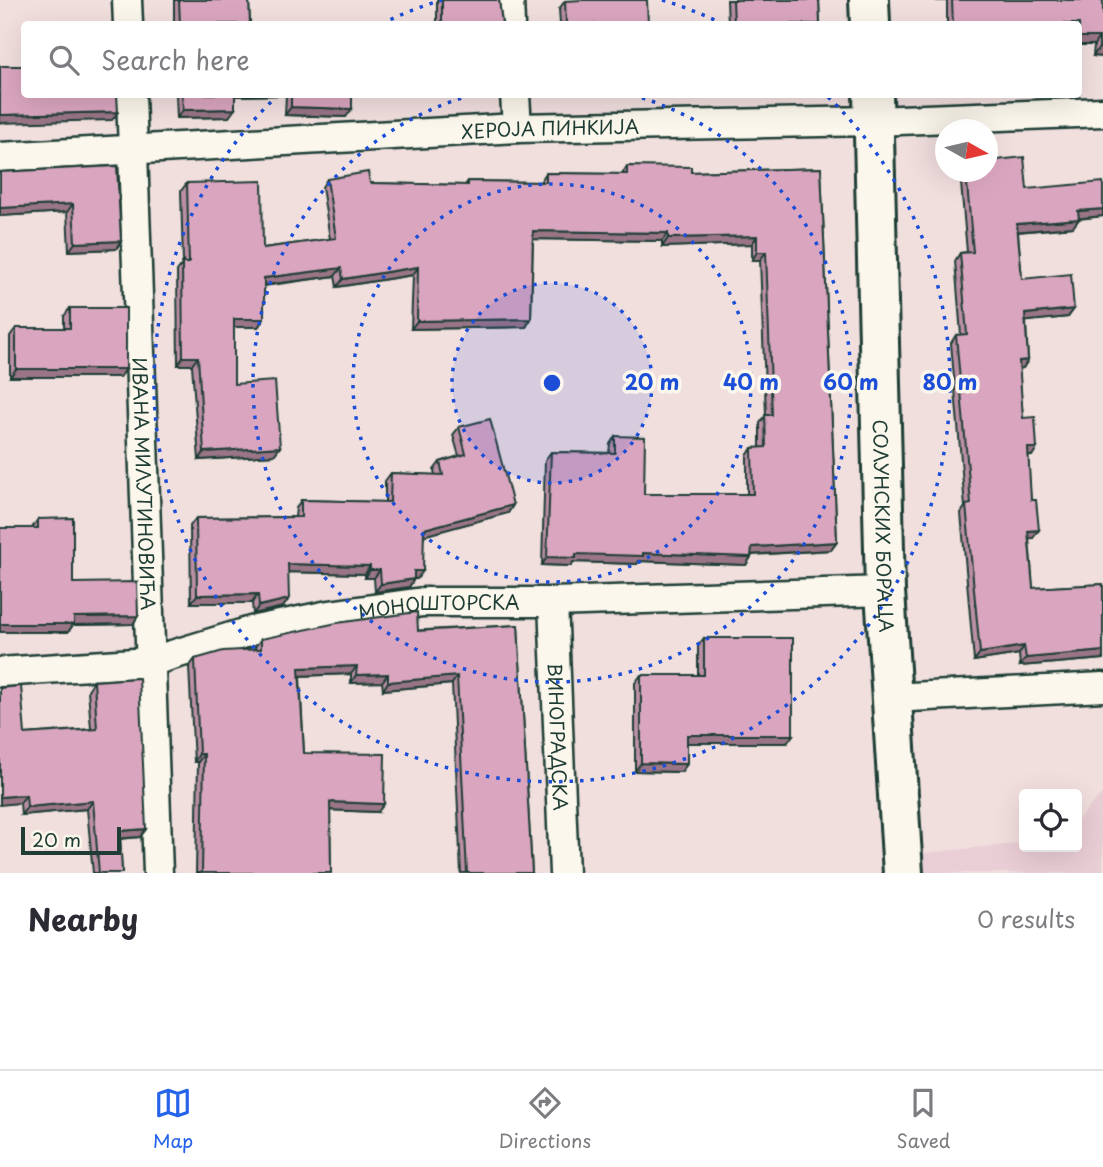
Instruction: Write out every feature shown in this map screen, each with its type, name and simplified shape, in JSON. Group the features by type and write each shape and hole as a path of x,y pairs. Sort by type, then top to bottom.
{"street":[{"path":"127,0 128,21"},
{"path":"509,0 510,21"},
{"path":"869,0 870,21"},
{"name":"ИВАНА МИЛУТИНОВИЋА","path":"131,98 158,873"},
{"path":"515,98 517,128"},
{"name":"ХЕРОЈА ПИНКИЈА","path":"0,157 874,108 1103,112"},
{"name":"СОЛУНСКИХ БОРАЦА","path":"874,108 885,591 903,873"},
{"name":"МОНОШТОРСКА","path":"0,672 149,663 251,631 329,615 423,602 554,602 885,591"},
{"name":"ВИНОГРАДСКА","path":"554,602 564,873"},
{"path":"891,698 1103,687"}],"shaded area":[{"path":"1103,792 1103,873 925,873 924,853 1019,844 1019,852 1082,852 1082,815"}],"building":[{"path":"179,0 249,0 250,21 180,21"},
{"path":"442,0 499,0 502,21 442,21"},
{"path":"647,0 648,21 566,21 565,1"},
{"path":"733,0 819,0 820,21 734,21"},
{"path":"952,0 1103,0 1103,48 1099,48 1099,37 1082,37 1082,21 953,21"},
{"path":"0,66 21,66 21,98 117,98 118,112 0,115"},
{"path":"182,98 235,98 235,109 183,110"},
{"path":"291,98 352,98 352,109 291,107"},
{"path":"1024,157 1027,189 1103,182 1103,209 1078,211 1079,219 1017,224 1022,279 1071,274 1074,309 1025,314 1028,360 1019,361 1023,418 1035,417 1037,448 1028,448 1031,500 1036,500 1039,530 1028,531 1033,588 1103,584 1103,651 1026,658 1024,646 980,653 966,505 971,504 956,335 967,334 960,253 973,252 967,182 998,182 998,160"},
{"path":"117,166 121,241 75,243 73,204 0,208 0,172"},
{"path":"627,166 691,167 691,172 821,168 837,542 752,547 751,557 643,553 643,556 576,554 576,558 547,557 551,452 615,453 615,436 645,437 644,494 753,494 752,448 766,447 765,415 772,415 766,252 757,252 757,236 668,238 668,233 533,231 531,319 417,321 418,267 343,279 341,268 264,278 264,319 234,319 234,384 275,381 280,447 204,452 198,357 183,357 182,263 189,263 187,183 262,181 263,248 336,238 327,179 368,172 370,183 468,185 468,181 546,182 546,173 627,174"},
{"path":"70,308 126,308 126,369 16,369 16,328 70,328"},
{"path":"490,419 513,505 424,529 423,571 414,571 414,579 381,584 380,570 370,570 370,566 288,564 289,599 259,606 258,594 197,595 196,518 301,517 301,500 390,502 391,473 443,475 440,462 466,454 459,427"},
{"path":"73,518 73,583 137,582 138,616 74,617 74,624 0,624 0,528 38,528 38,519"},
{"path":"417,612 418,631 518,625 532,873 467,873 457,676 388,682 388,674 356,675 357,666 299,668 304,753 385,754 384,804 330,802 331,873 202,873 204,754 199,754 195,659 223,651 261,649 261,639 337,623"},
{"path":"704,638 793,638 793,735 687,735 687,764 641,763 641,675 704,675"},
{"path":"139,678 146,829 120,831 122,873 99,873 93,801 27,807 26,795 0,797 0,688 21,686 25,734 97,729 94,681"}]}
